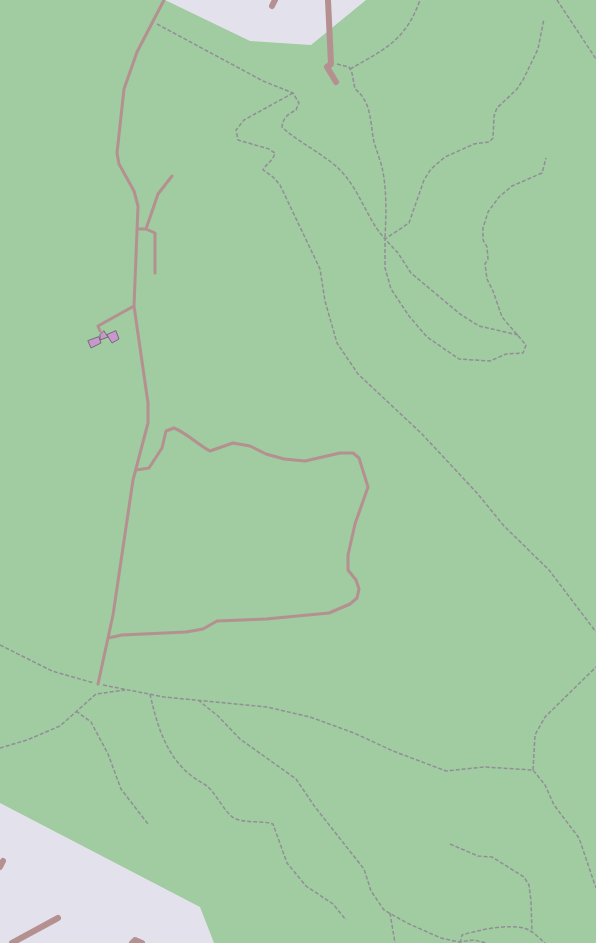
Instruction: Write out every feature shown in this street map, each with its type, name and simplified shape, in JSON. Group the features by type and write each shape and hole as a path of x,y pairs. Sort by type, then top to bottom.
{"street":[{"path":"272,6 275,0"},
{"path":"328,0 331,64 327,67 336,82"},
{"path":"12,943 58,918"},
{"path":"132,943 136,940 142,943"}],"lane":[{"path":"98,684 113,615 127,516 136,470 148,423 148,403 134,306 138,206 134,190 119,164 117,153 124,89 137,52 154,22 164,0"},
{"path":"146,229 158,194 172,176"},
{"path":"137,229 146,229 155,233 155,273"},
{"path":"100,330 98,326 134,306"},
{"path":"108,638 122,635 186,632 203,629 217,621 266,619 329,613 350,604 357,598 359,589 356,580 348,570 348,555 355,524 368,487 359,458 353,453 340,453 305,461 284,459 266,454 250,446 233,444 210,451 200,446 188,434 174,428 166,431 162,448 149,468 136,470"}],"path":[{"path":"350,69 391,45 411,22 420,0"},
{"path":"557,0 596,59"},
{"path":"385,239 409,223 424,180 430,169 445,157 474,144 489,142 493,138 494,116 497,108 517,89 523,80 538,49 544,19"},
{"path":"154,22 263,81 293,93 299,103 296,110 288,114 283,121 282,127 341,171 362,200 378,231 398,253 411,273 460,314 479,326 518,335"},
{"path":"331,64 340,65 350,69"},
{"path":"350,69 356,89 364,96 369,106 374,143 383,171 386,191 385,268 391,289 409,316 427,337 445,351 459,359 490,360 506,354 523,353 526,345 502,317 487,279 486,264 488,259 487,247 483,240 483,228 488,212 499,197 512,186 542,173 546,158"},
{"path":"293,93 244,120 236,130 238,140 269,149 276,154 273,160 266,165 263,170 273,177 280,185 320,269 325,301 337,343 358,374 422,434 477,493 504,526 549,570 596,632"},
{"path":"0,645 52,671 98,684 150,694 267,707 310,717 446,770 484,767 534,770"},
{"path":"596,667 545,717 535,735 534,770 545,785 554,805 579,838 587,856 596,888"},
{"path":"0,748 27,740 60,726 96,694 127,690"},
{"path":"150,694 164,742 175,759 192,777 209,788 233,817 247,822 274,824 287,862 306,886 333,904 346,920"},
{"path":"198,700 218,716 240,739 296,779 315,807 364,869 371,891 384,910 407,923 441,938 460,942 474,940 486,943"},
{"path":"76,711 90,722 108,754 121,789 131,805 148,824"},
{"path":"450,844 478,856 492,857 524,877 529,885 532,932"},
{"path":"390,913 395,943"},
{"path":"460,942 462,935 487,929 525,928 545,943"}],"green space":[{"path":"0,0 165,0 250,41 311,45 366,0 596,0 596,943 214,943 200,907 0,803"}],"building":[{"path":"104,331 108,337 100,340 100,335"},
{"path":"116,331 119,339 112,343 107,335"},
{"path":"99,337 101,343 91,348 88,341"}]}
